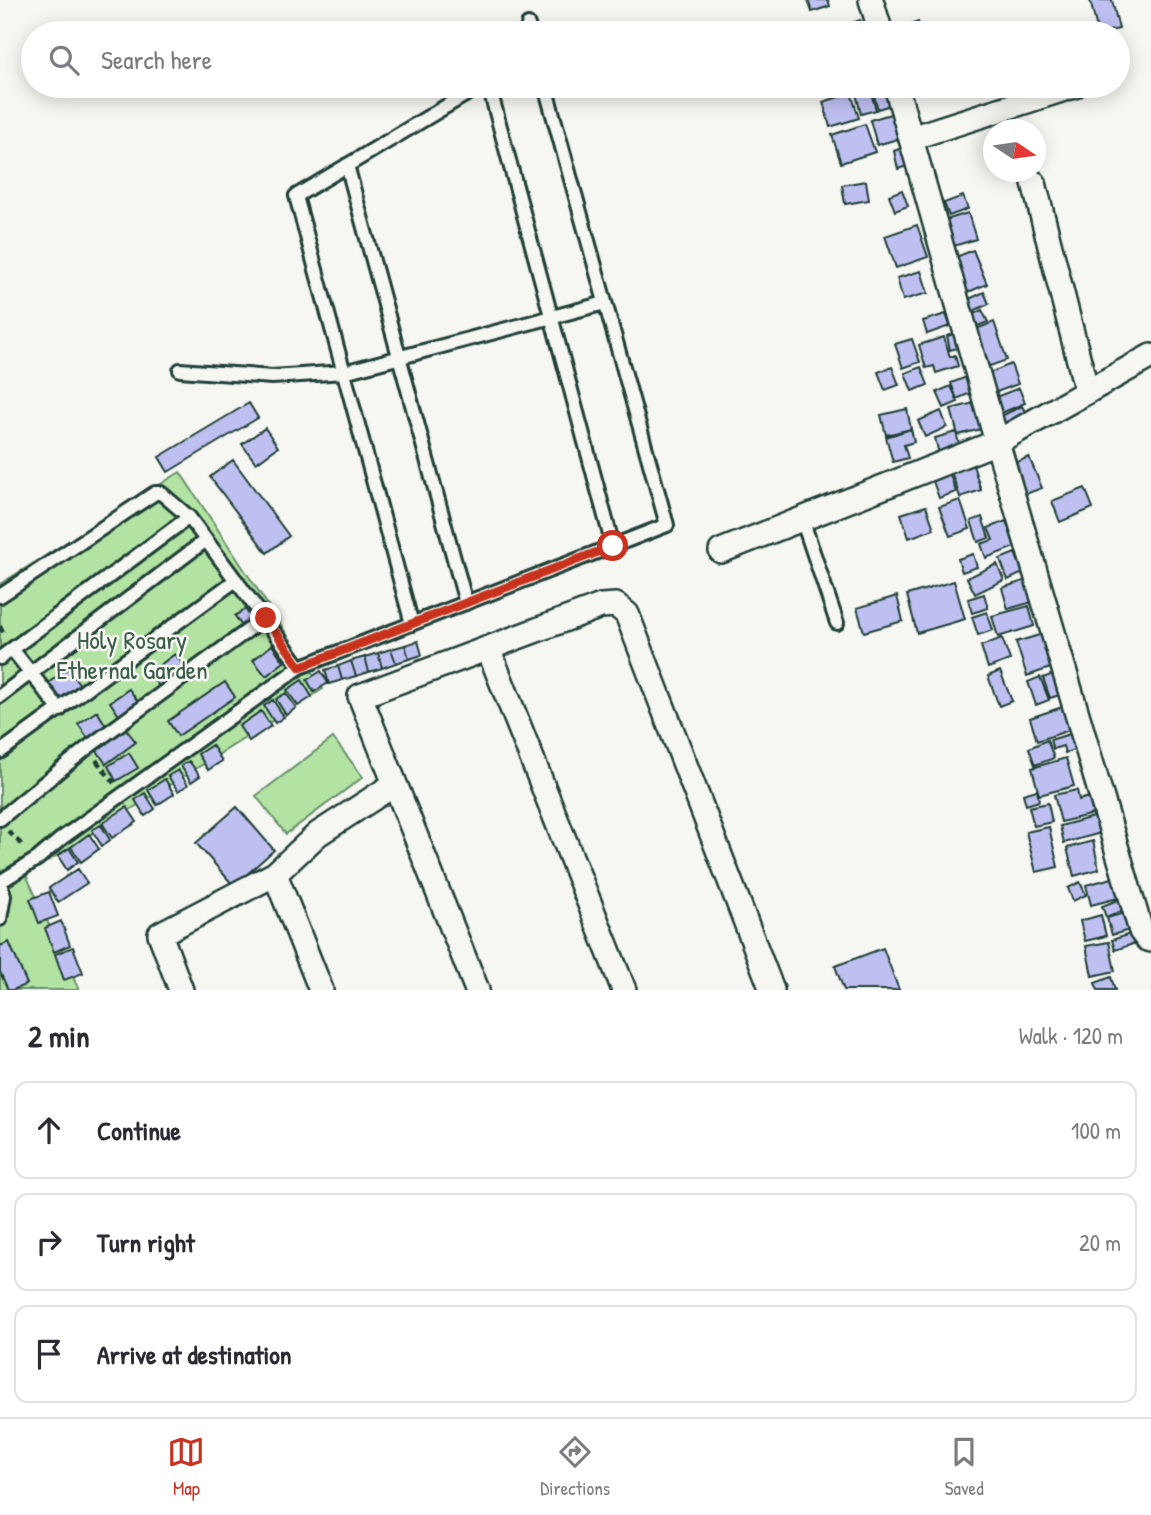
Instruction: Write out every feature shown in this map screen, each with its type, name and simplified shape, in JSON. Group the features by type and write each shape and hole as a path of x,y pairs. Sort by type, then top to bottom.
{"street":[{"path":"871,0 877,21"},
{"path":"899,98 997,442 1141,931 1149,940"},
{"path":"911,138 1036,98"},
{"path":"1034,183 1087,392"},
{"path":"721,551 997,442 1151,356"},
{"path":"477,990 360,696 601,606 616,605 627,614 772,990"},
{"path":"488,648 624,990"},
{"path":"181,990 160,934 275,874 318,834 395,784"},
{"path":"275,874 321,990"}],"lane":[{"path":"412,624 296,196 460,98"},
{"path":"492,98 613,546"},
{"path":"0,919 4,896 0,883 37,859 62,838 300,667 667,525 548,98"},
{"path":"348,165 466,603"},
{"path":"180,370 272,377 344,372 605,303"},
{"path":"0,596 155,493 166,495 189,517 300,667"},
{"path":"0,658 189,517"},
{"path":"802,519 837,623"},
{"path":"0,695 206,540"},
{"path":"0,752 236,580"},
{"path":"0,821 87,748 266,618"},
{"path":"12,649 60,710"}],"path":[{"path":"0,821 37,859"}],"green space":[{"name":"Holy Rosary Ethernal Garden","path":"180,472 323,689 26,875 79,990 0,990 0,584"},
{"path":"333,738 363,777 286,834 256,796"}],"building":[{"path":"808,0 828,0 830,6 812,12"},
{"path":"1090,0 1112,0 1117,21 1095,21"},
{"path":"835,98 853,98 859,118 830,127 823,102"},
{"path":"857,98 872,98 876,110 861,114"},
{"path":"875,98 888,98 890,105 878,109"},
{"path":"894,113 901,138 877,145 870,120"},
{"path":"865,124 875,152 841,163 832,135"},
{"path":"902,148 907,166 898,169 894,151"},
{"path":"866,181 869,200 845,204 842,185"},
{"path":"902,190 908,206 895,211 889,195"},
{"path":"963,196 968,209 949,216 944,203"},
{"path":"968,213 976,239 954,246 946,220"},
{"path":"917,225 928,257 896,268 885,236"},
{"path":"973,250 987,284 964,294 949,260"},
{"path":"921,271 928,293 903,300 897,278"},
{"path":"984,292 989,304 971,312 965,301"},
{"path":"982,310 988,322 975,327 969,316"},
{"path":"946,314 950,326 927,334 923,321"},
{"path":"994,322 1007,360 987,367 974,330"},
{"path":"958,333 961,347 950,350 947,336"},
{"path":"944,337 950,357 955,355 958,366 936,373 934,366 926,368 919,345"},
{"path":"912,339 920,362 903,368 895,344"},
{"path":"1011,364 1018,384 994,393 987,374"},
{"path":"892,367 899,385 885,390 878,372"},
{"path":"921,367 928,385 912,391 905,373"},
{"path":"969,376 975,391 957,399 951,383"},
{"path":"951,386 958,402 944,408 937,392"},
{"path":"1019,388 1025,403 999,414 993,398"},
{"path":"978,402 985,428 958,435 951,409"},
{"path":"249,403 258,418 168,472 159,457"},
{"path":"1022,406 1029,420 1007,430 1001,416"},
{"path":"907,409 911,429 886,435 881,415"},
{"path":"941,411 947,427 925,437 918,421"},
{"path":"265,428 278,447 256,463 242,444"},
{"path":"911,429 914,442 904,445 908,458 893,462 886,437"},
{"path":"956,432 960,448 939,454 935,438"},
{"path":"970,456 981,490 960,497 948,463"},
{"path":"1029,457 1042,488 1023,495 1010,465"},
{"path":"233,460 289,536 267,553 210,477"},
{"path":"946,464 956,492 939,498 929,470"},
{"path":"1085,488 1093,508 1060,522 1052,501"},
{"path":"960,500 970,529 950,536 939,507"},
{"path":"926,506 934,529 909,538 901,514"},
{"path":"982,517 989,538 978,542 971,521"},
{"path":"1006,521 1015,547 986,558 981,544 993,540 988,528"},
{"path":"1015,553 1023,573 1008,580 1000,559"},
{"path":"973,554 977,567 962,572 958,559"},
{"path":"997,564 1004,580 975,594 967,578"},
{"path":"1030,579 1036,601 1008,609 1002,588"},
{"path":"954,581 965,619 917,633 907,595"},
{"path":"984,594 988,608 972,613 968,599"},
{"path":"897,596 903,621 864,632 857,608"},
{"path":"1029,606 1034,626 998,637 992,616"},
{"path":"245,609 254,622 244,629 235,616"},
{"path":"987,612 993,630 978,635 972,617"},
{"path":"1043,634 1053,667 1027,676 1016,642"},
{"path":"1002,638 1010,660 988,668 981,646"},
{"path":"418,641 422,655 409,659 405,645"},
{"path":"272,645 284,662 266,676 253,660"},
{"path":"405,645 409,659 396,663 391,649"},
{"path":"391,649 396,663 382,668 378,653"},
{"path":"378,653 382,668 369,672 365,657"},
{"path":"175,654 187,670 161,689 149,673"},
{"path":"365,657 369,672 356,676 351,661"},
{"path":"351,661 356,676 342,680 338,666"},
{"path":"338,666 342,680 329,684 325,670"},
{"path":"68,668 80,685 59,700 47,684"},
{"path":"321,671 328,683 314,692 307,680"},
{"path":"1000,671 1012,701 999,706 988,676"},
{"path":"1058,672 1066,693 1050,698 1043,678"},
{"path":"1040,677 1049,700 1036,705 1028,682"},
{"path":"302,680 312,697 298,706 287,690"},
{"path":"225,682 235,697 178,736 168,721"},
{"path":"129,689 139,703 120,717 110,702"},
{"path":"286,693 296,708 286,715 276,699"},
{"path":"273,700 284,717 275,723 264,706"},
{"path":"1068,705 1075,728 1037,741 1030,718"},
{"path":"97,711 108,729 90,741 78,724"},
{"path":"261,711 271,726 249,741 239,726"},
{"path":"125,728 136,742 106,764 96,749"},
{"path":"1076,732 1080,748 1065,753 1063,746 1053,749 1050,740"},
{"path":"1047,740 1054,758 1035,765 1029,748"},
{"path":"212,745 222,761 208,770 198,754"},
{"path":"129,753 138,768 116,781 108,766"},
{"path":"1066,758 1074,786 1039,795 1032,768"},
{"path":"189,761 200,776 191,782 181,766"},
{"path":"178,770 188,785 178,791 168,776"},
{"path":"165,779 174,794 157,805 148,790"},
{"path":"1037,790 1039,801 1026,805 1023,794"},
{"path":"1077,790 1079,800 1089,797 1093,814 1061,822 1054,795"},
{"path":"145,793 155,809 145,816 135,800"},
{"path":"1048,803 1052,822 1034,826 1029,807"},
{"path":"127,807 137,822 112,838 102,823"},
{"path":"237,807 274,850 234,886 196,843"},
{"path":"1097,816 1101,833 1064,843 1060,826"},
{"path":"101,825 110,840 102,846 92,830"},
{"path":"1049,827 1058,867 1036,872 1026,832"},
{"path":"89,834 99,849 81,862 71,847"},
{"path":"1093,841 1099,869 1074,876 1067,848"},
{"path":"69,848 78,862 67,870 58,856"},
{"path":"78,869 87,883 58,902 49,888"},
{"path":"1116,877 1122,897 1091,905 1086,885"},
{"path":"1080,882 1086,895 1073,901 1068,888"},
{"path":"49,892 58,916 39,923 30,899"},
{"path":"1123,898 1127,909 1106,917 1102,906"},
{"path":"1128,912 1133,929 1112,935 1107,918"},
{"path":"1101,915 1106,936 1085,941 1080,921"},
{"path":"61,921 70,945 54,952 45,928"},
{"path":"1133,933 1136,943 1115,950 1112,940"},
{"path":"9,942 27,984 13,990 8,990 0,972 0,946"},
{"path":"1109,942 1115,971 1092,976 1086,946"},
{"path":"73,947 83,973 64,980 55,954"},
{"path":"883,948 899,990 844,990 835,966"},
{"path":"1111,977 1115,990 1098,990 1095,983"}],"route":[{"path":"266,618 300,667 613,546"}]}
